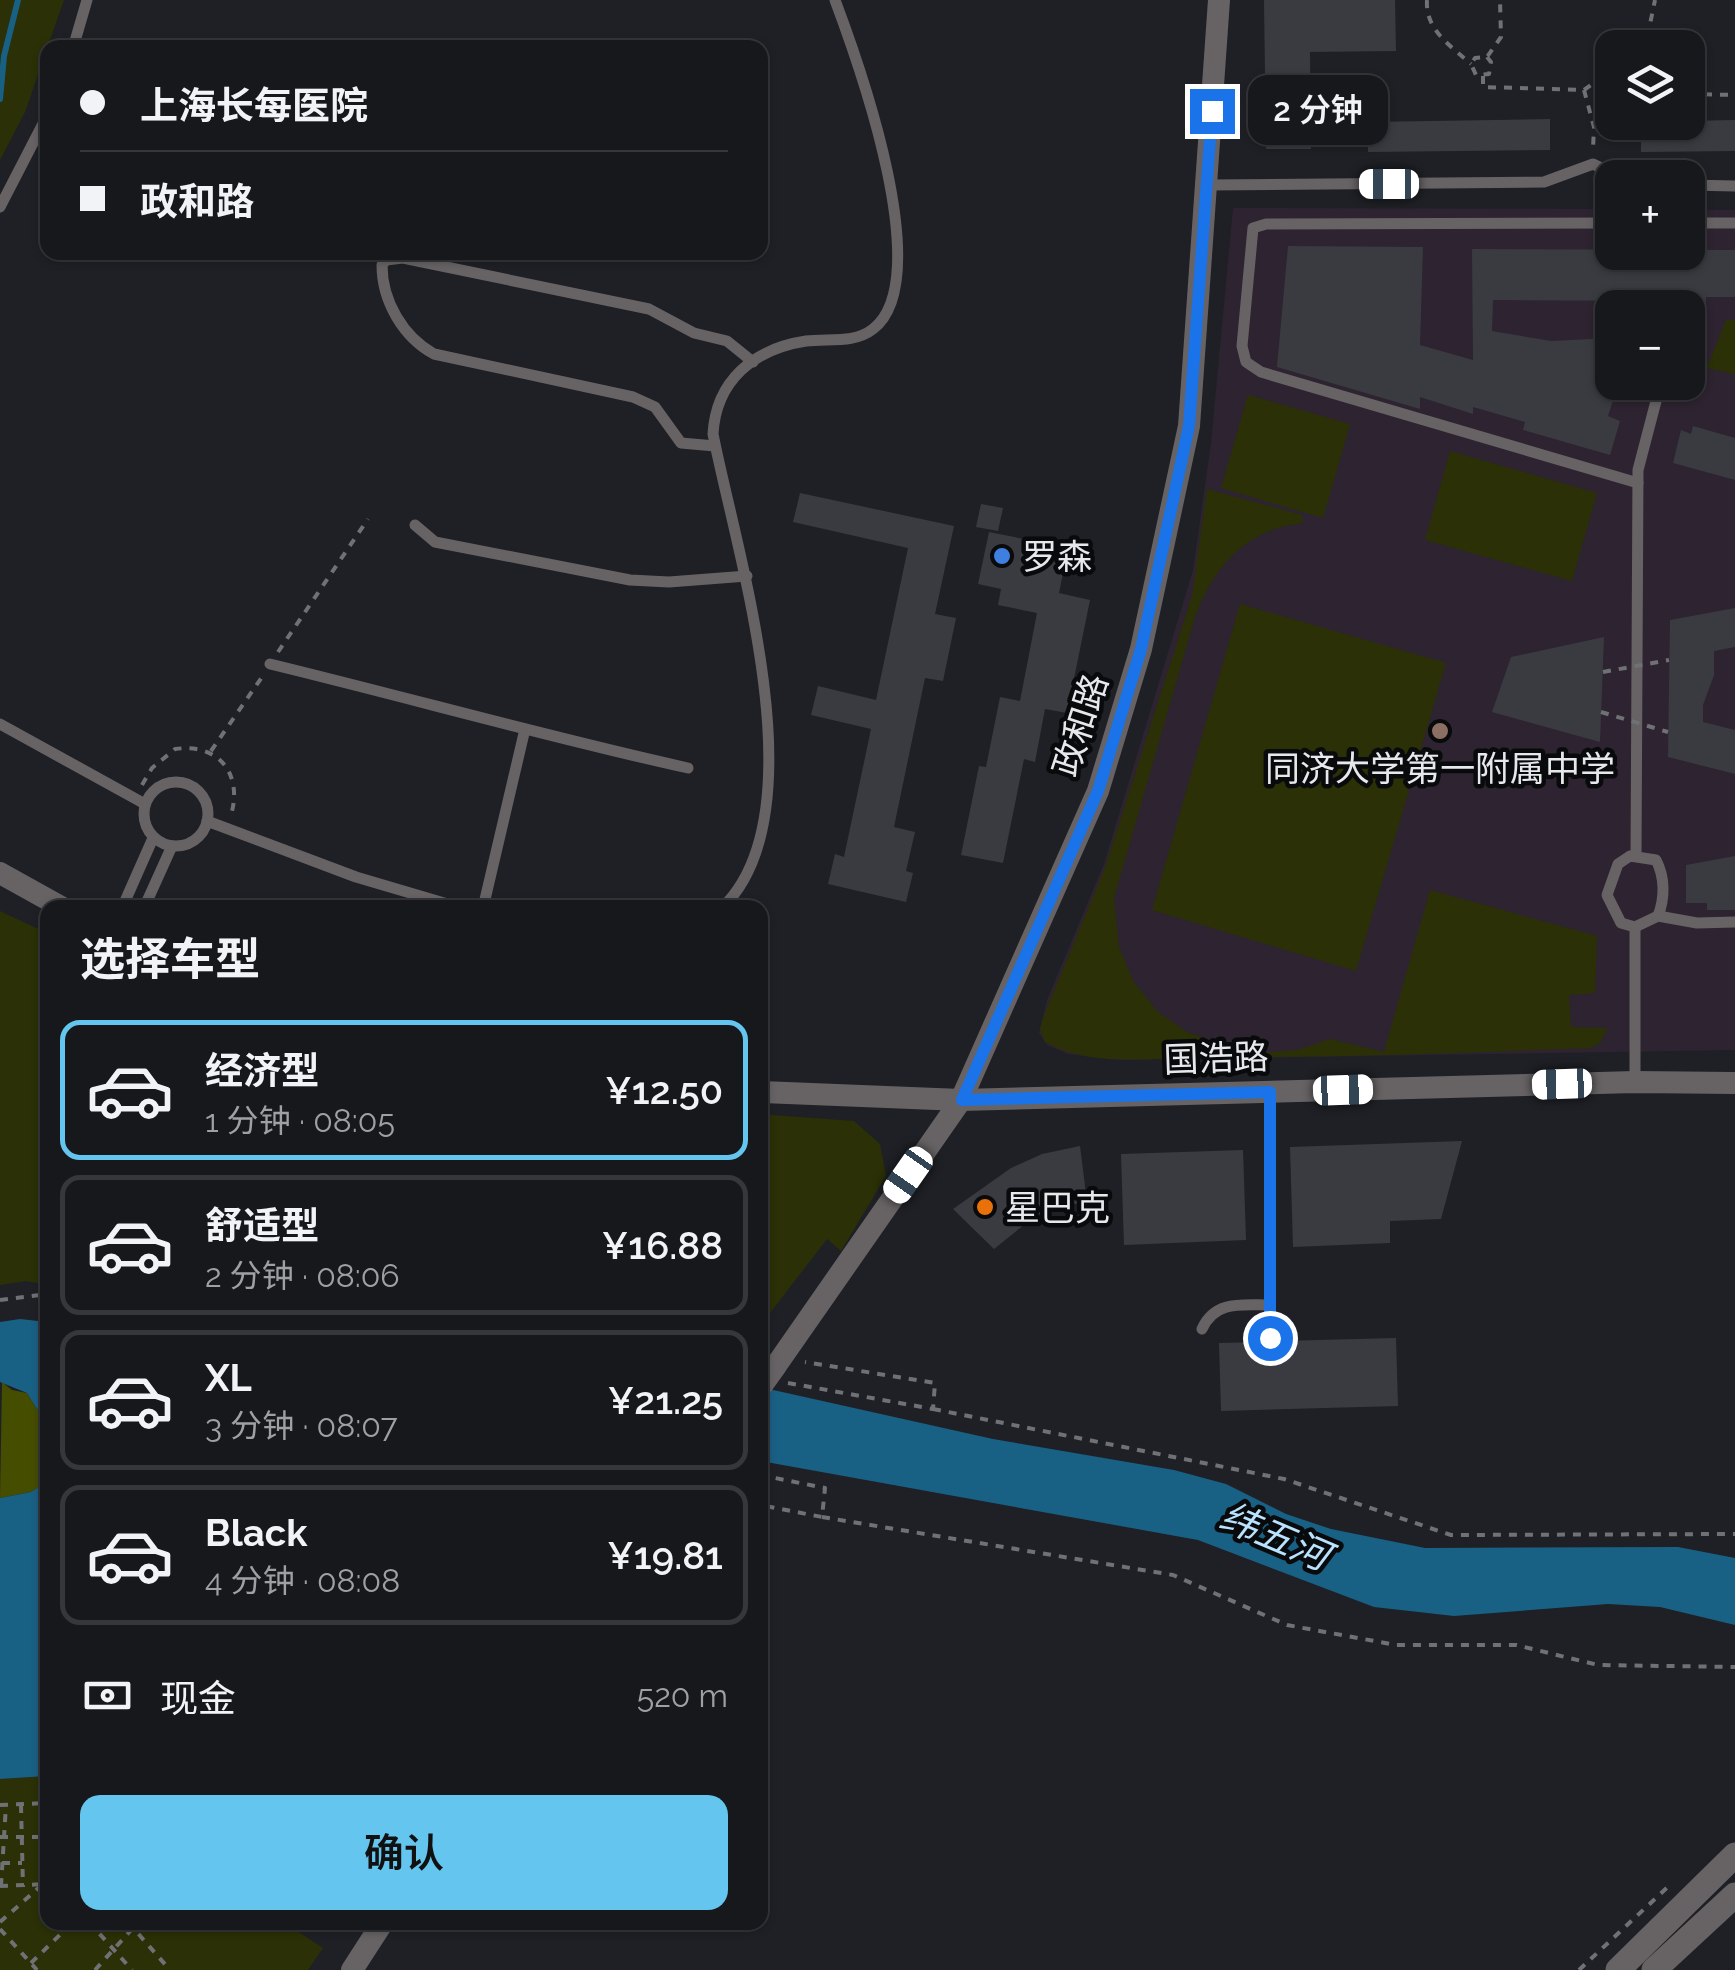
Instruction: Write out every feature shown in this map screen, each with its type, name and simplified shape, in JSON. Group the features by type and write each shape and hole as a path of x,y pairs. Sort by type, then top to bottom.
{"street":[{"name":"政和路","path":"774,1374 962,1100 1098,791 1141,649 1189,426 1219,0"},
{"path":"0,874 49,900"},
{"name":"国浩路","path":"768,1092 962,1100 1735,1082"},
{"path":"1618,1970 1735,1855"},
{"path":"1654,1970 1735,1895"},
{"path":"352,1970 377,1930"}],"lane":[{"path":"75,40 87,0"},
{"path":"729,900 747,880 755,860 770,778 755,617 715,446 714,410 721,391 753,362 782,346 858,337 874,328 887,312 898,280 886,167 867,88 835,0"},
{"path":"0,207 40,130"},
{"path":"1208,185 1544,182 1593,164"},
{"path":"1705,186 1735,186"},
{"path":"1595,223 1266,224 1254,228 1242,346 1246,362 1261,372 1638,483"},
{"path":"1705,223 1735,223"},
{"path":"386,260 382,265 397,319 424,349 633,397 655,407 681,443 715,446"},
{"path":"413,260 649,309 694,333 726,341 753,362"},
{"path":"1636,856 1638,483 1657,400"},
{"path":"415,525 435,542 630,580 669,582 747,576"},
{"path":"270,664 688,768"},
{"path":"0,724 140,801 146,827 154,838 172,846 196,838 207,822 207,802 192,786 163,787 140,801"},
{"path":"485,900 525,728"},
{"path":"207,822 356,878 433,900"},
{"path":"126,900 154,838"},
{"path":"148,900 172,846"},
{"path":"1658,916 1663,904 1661,870 1656,860 1636,856 1618,864 1607,895 1621,923 1636,927 1658,916 1697,923 1735,922"},
{"path":"1634,1082 1636,927"},
{"path":"1270,1092 1270,1338"},
{"path":"1202,1329 1214,1310 1227,1305 1270,1304"}],"path":[{"path":"1427,0 1426,11 1437,34 1472,64 1476,75 1483,76"},
{"path":"1487,57 1501,36 1500,0"},
{"path":"1648,30 1655,0"},
{"path":"1472,64 1481,56 1487,57"},
{"path":"1487,57 1492,68 1483,76 1482,88 1584,90 1595,82"},
{"path":"1584,90 1594,127 1593,164"},
{"path":"1705,94 1735,95"},
{"path":"211,751 368,519"},
{"path":"1603,672 1669,660"},
{"path":"1601,712 1668,732"},
{"path":"140,801 163,756 185,748 211,751 229,767 235,782 235,801 224,828"},
{"path":"0,1300 40,1295"},
{"path":"774,1374 936,1383 934,1409"},
{"path":"774,1374 1284,1479 1451,1535 1735,1534"},
{"path":"768,1477 825,1488 822,1516"},
{"path":"768,1506 1172,1575 1287,1625 1396,1646 1516,1646 1598,1665 1735,1666"},
{"path":"40,1804 3,1805 1,1886 40,1885"},
{"path":"21,1805 23,1887"},
{"path":"2,1838 40,1837"},
{"path":"2,1864 22,1863"},
{"path":"1580,1970 1680,1875"},
{"path":"37,1970 0,1926 40,1889"},
{"path":"31,1963 65,1930"},
{"path":"96,1930 132,1970"},
{"path":"95,1970 131,1930"},
{"path":"135,1930 170,1970"}],"shaded area":[{"name":"同济大学第一附属中学","path":"1233,208 1595,209 1595,270 1705,270 1705,210 1735,210 1735,1050 1117,1060 1068,1054 1047,1045 1039,1033 1047,1000 1104,864 1193,570 1211,443"}],"green space":[{"path":"0,0 64,0 50,40 40,40 40,69 25,112 0,160"},
{"path":"1726,320 1735,320 1735,374 1707,368"},
{"path":"1248,395 1350,424 1323,518 1221,488"},
{"path":"1450,451 1597,493 1572,581 1425,540"},
{"path":"1207,489 1302,515 1303,523 1264,533 1234,554 1212,582 1195,617 1114,898 1119,947 1133,981 1158,1012 1187,1032 1221,1044 1259,1053 1297,1050 1330,1039 1384,1052 1430,890 1597,936 1595,993 1569,995 1571,1027 1608,1028 1600,1043 1591,1048 1495,1052 1124,1060 1082,1055 1044,1041 1040,1028 1044,1015 1105,868 1192,596"},
{"path":"1240,604 1446,663 1356,971 1152,910"},
{"path":"0,911 40,930 40,1284 26,1281 0,1285"},
{"path":"768,1115 854,1121 880,1144 886,1176 841,1251 827,1239 768,1316"},
{"path":"2,1382 12,1390 27,1393 40,1414 40,1487 0,1498"},
{"path":"40,1776 40,1930 296,1930 323,1948 308,1970 0,1970 0,1779"}],"water":[{"path":"40,1321 40,1414 27,1393 0,1382 0,1322"},
{"name":"纬五河","path":"768,1389 993,1439 1174,1470 1226,1484 1286,1514 1331,1529 1425,1548 1678,1547 1735,1558 1735,1625 1660,1607 1608,1604 1454,1616 1374,1607 1198,1540 768,1462"},
{"path":"40,1486 40,1776 0,1779 0,1498"}],"building":[{"path":"1264,0 1395,0 1396,51 1310,52 1311,149 1266,149"},
{"path":"1550,119 1550,150 1368,152 1368,122"},
{"path":"1735,120 1735,151 1641,152 1641,140 1705,140 1705,121"},
{"path":"1288,246 1423,247 1420,345 1473,360 1472,249 1595,249 1595,270 1705,270 1705,250 1735,250 1735,297 1706,297 1706,312 1705,290 1595,290 1595,301 1493,300 1492,331 1551,341 1595,339 1595,400 1613,400 1608,416 1620,421 1610,455 1523,430 1525,422 1473,407 1473,414 1420,397 1420,409 1277,367"},
{"path":"1693,426 1735,438 1735,480 1673,463 1681,430 1691,434"},
{"path":"800,493 954,526 935,614 956,618 943,681 925,678 894,827 915,832 906,871 913,873 906,902 828,884 835,854 844,857 871,729 811,715 818,686 876,700 908,548 793,522"},
{"path":"981,504 1003,508 998,531 976,527"},
{"path":"989,532 1068,548 1059,593 1090,600 1067,713 1045,709 1035,762 1024,759 1003,863 961,855 979,766 986,767 1000,697 1020,701 1037,613 998,605 1001,589 978,584"},
{"path":"1735,608 1735,647 1714,651 1714,675 1703,705 1703,722 1735,730 1735,774 1668,757 1670,620"},
{"path":"1604,637 1600,742 1492,712 1511,657"},
{"path":"1735,856 1735,910 1707,910 1707,903 1686,903 1686,865"},
{"path":"1462,1141 1441,1219 1390,1221 1390,1243 1293,1247 1290,1147"},
{"path":"1080,1146 1087,1202 1035,1216 994,1249 953,1209 1011,1168 1042,1154"},
{"path":"1243,1150 1246,1240 1124,1245 1121,1154"},
{"path":"1396,1338 1398,1406 1221,1411 1219,1343 1262,1342 1271,1347 1279,1341"}],"waterway":[{"path":"0,99 4,56 18,0"}],"place":[{"name":"罗森","path":"1002,556"},
{"name":"同济大学第一附属中学","path":"1440,731"},
{"name":"星巴克","path":"985,1207"}],"route":[{"path":"1212,111 1189,426 1141,649 1098,791 962,1100 1270,1092 1270,1338"}]}
